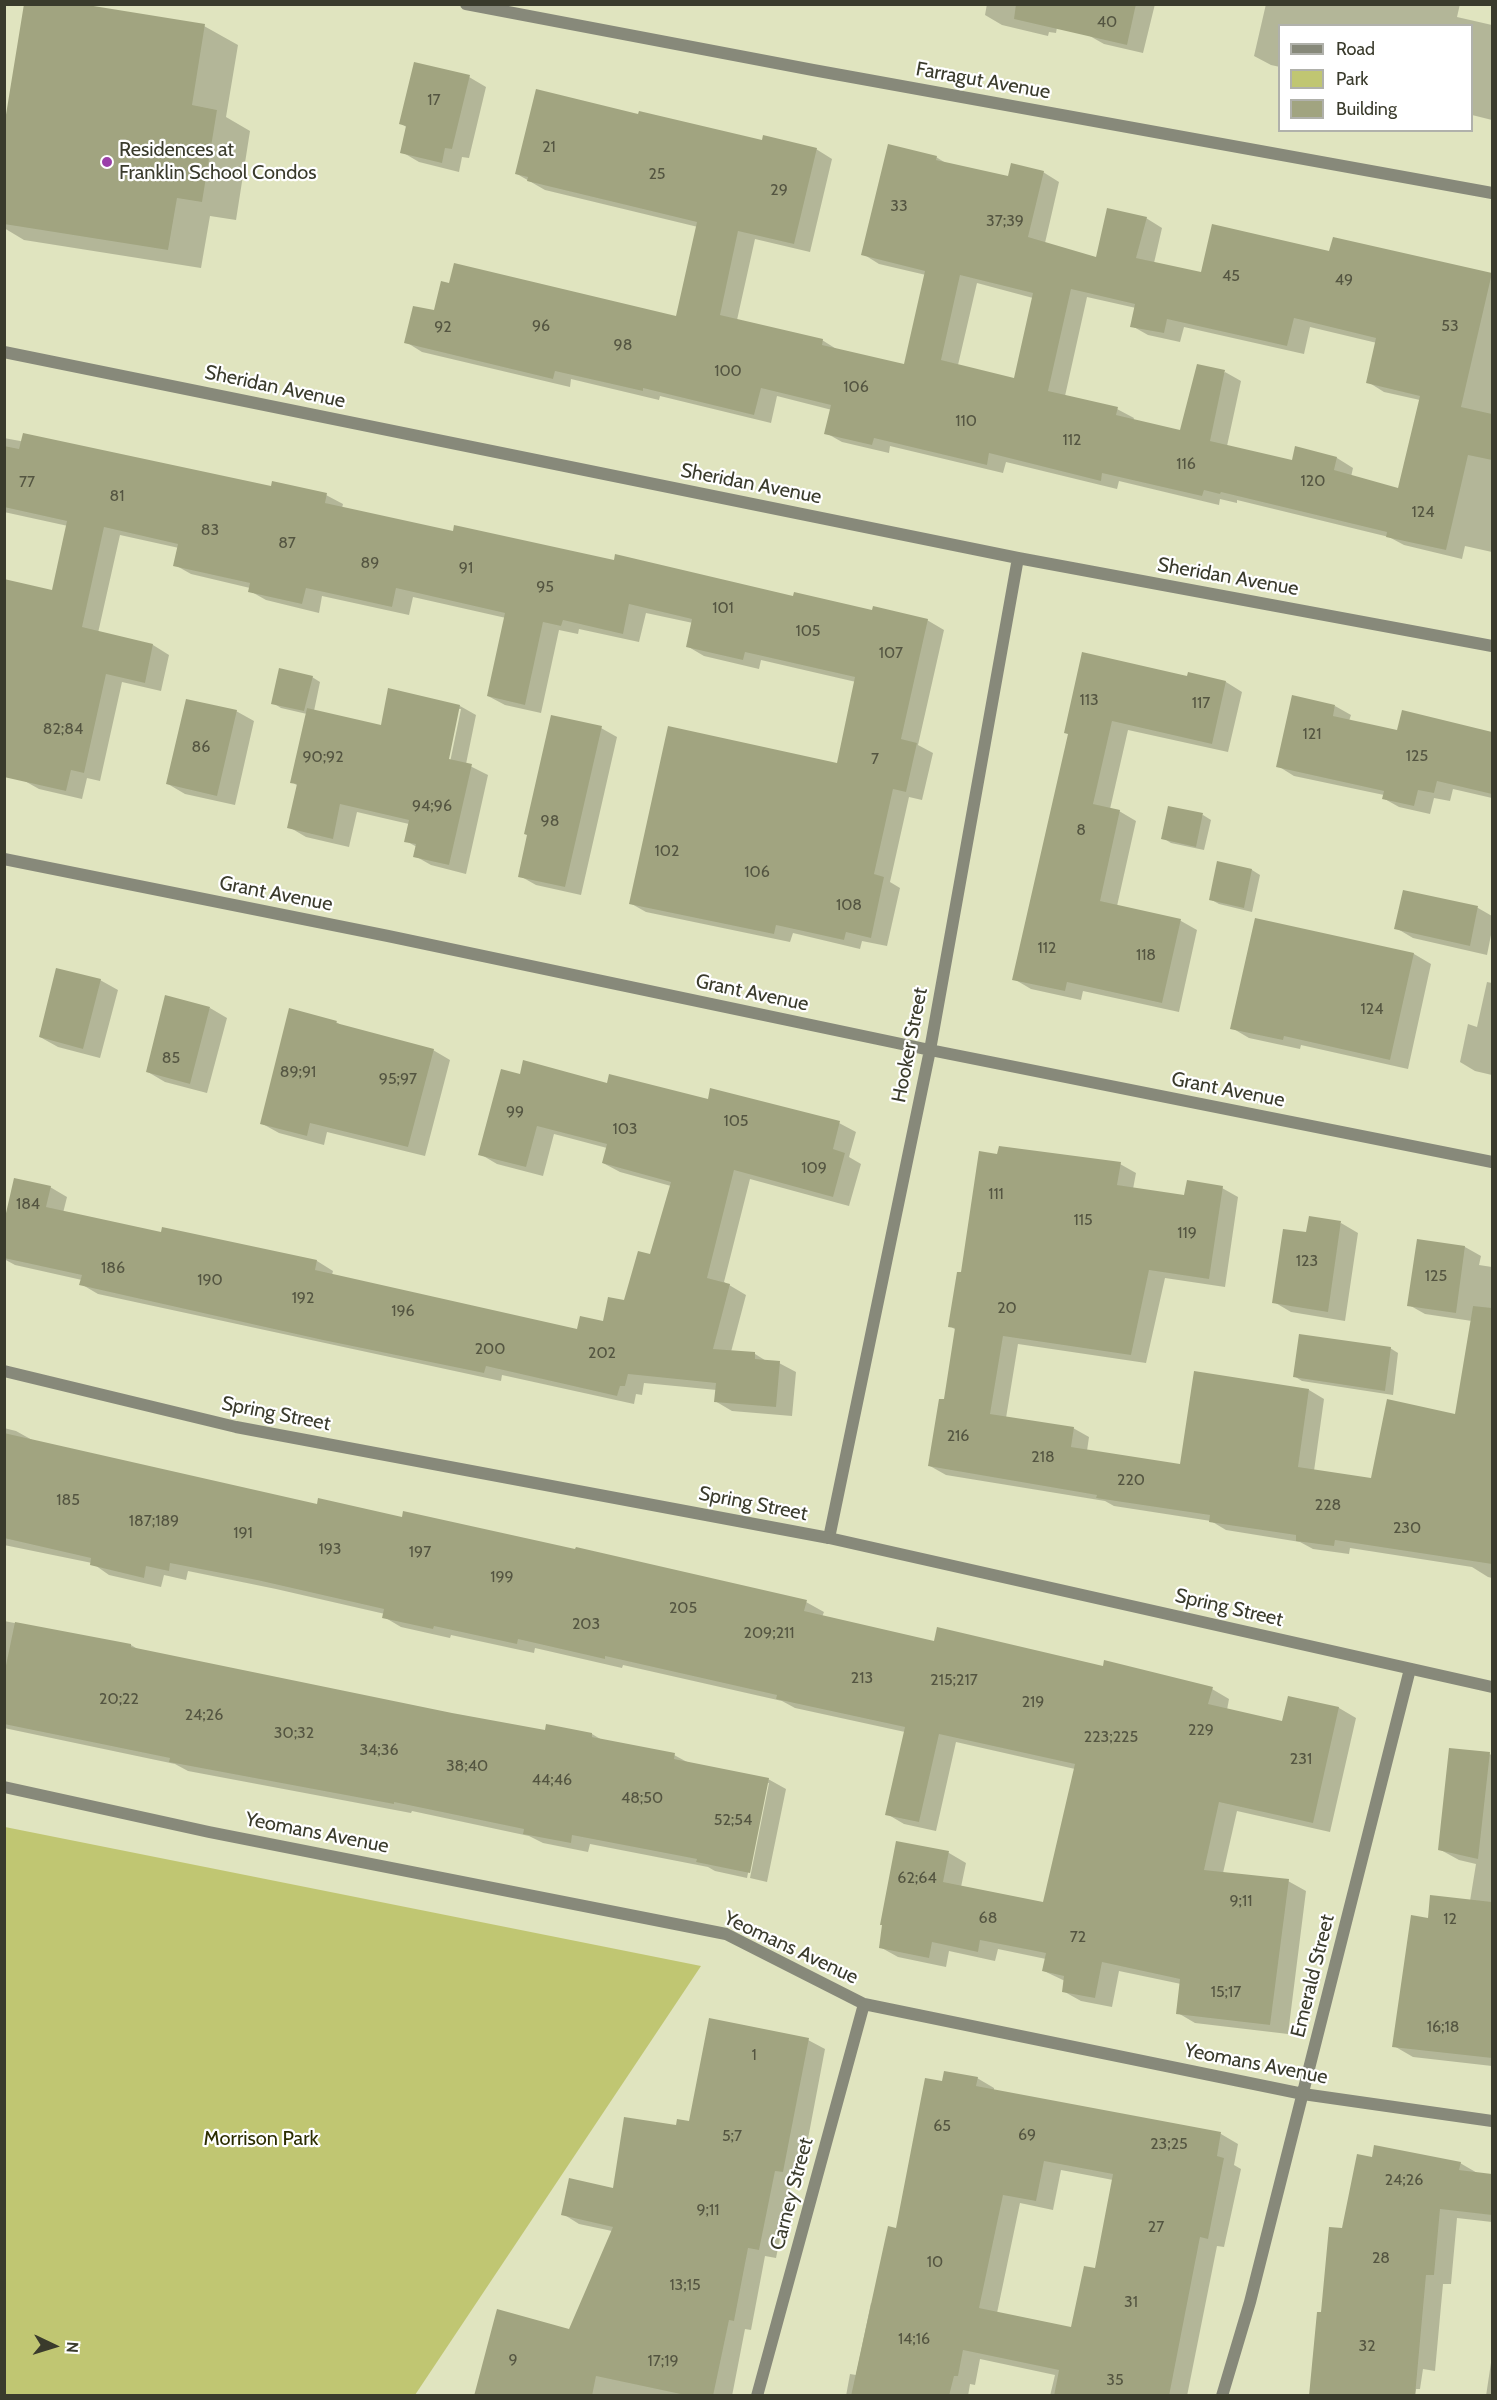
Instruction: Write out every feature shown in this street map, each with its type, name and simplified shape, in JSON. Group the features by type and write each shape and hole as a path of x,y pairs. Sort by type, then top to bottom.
{"street":[{"name":"Farragut Avenue","path":"466,4 836,74 1492,193"},
{"name":"Sheridan Avenue","path":"4,352 1018,558 1492,646"},
{"name":"Hooker Street","path":"829,1538 930,1050 1018,558"},
{"name":"Grant Avenue","path":"4,859 930,1050 1492,1162"},
{"name":"Spring Street","path":"4,1371 236,1427 829,1538 1492,1687"},
{"name":"Emerald Street","path":"1222,2396 1250,2302 1304,2094 1410,1669"},
{"name":"Yeomans Avenue","path":"4,1787 209,1832 726,1934 864,2004 1304,2094 1492,2121"},
{"name":"Carney Street","path":"757,2396 864,2004"}],"green space":[{"name":"Morrison Park","path":"5,1827 701,1966 415,2395 5,2395"}],"building":[{"name":"Residences at Franklin School Condos","path":"24,4 81,4 205,24 192,105 217,110 202,202 177,198 168,250 4,224 4,127"},
{"path":"1016,4 1136,4 1127,45 1014,19"},
{"path":"414,62 470,75 452,149 445,148 442,163 400,153 406,126 399,124"},
{"path":"536,89 638,114 639,111 762,140 763,135 817,148 794,244 738,231 720,315 823,339 822,345 904,364 925,271 861,255 888,144 937,156 936,160 1008,176 1011,163 1044,171 1028,237 1096,257 1107,208 1147,217 1136,258 1201,272 1212,224 1329,251 1333,237 1492,273 1461,407 1492,414 1492,460 1468,455 1446,550 1386,537 1387,532 1221,492 1220,494 1204,490 1202,496 1102,473 1101,481 989,453 987,465 874,438 872,445 824,434 831,405 761,388 754,415 643,388 643,391 555,371 553,379 404,343 413,306 434,310 441,281 449,283 454,263 676,316 697,222 527,181 528,177 515,174","holes":["960,275 1033,293 1014,378 941,360","1071,289 1135,304 1130,327 1164,333 1167,319 1287,346 1294,318 1376,338 1366,383 1420,396 1398,488 1334,470 1337,457 1295,446 1292,460 1210,441 1225,370 1197,364 1180,430 1116,415 1118,407 1048,391"]},
{"path":"23,433 271,486 272,481 327,493 325,503 453,531 454,525 614,560 615,554 793,596 794,592 872,610 873,606 928,619 901,739 917,743 906,792 893,789 874,874 884,877 871,938 846,932 844,940 776,925 774,934 629,904 668,726 837,763 855,677 745,652 743,660 686,647 692,619 629,604 623,634 563,620 561,626 543,622 525,705 487,696 505,613 396,588 392,607 306,588 302,604 248,592 250,583 173,566 178,544 104,527 82,627 153,644 145,683 106,674 84,773 71,770 66,791 4,777 4,579 52,590 67,521 4,507 4,446 19,449"},
{"path":"1082,652 1187,676 1188,672 1226,681 1212,744 1112,721 1093,804 1120,810 1100,901 1181,919 1162,1003 1067,982 1065,991 1012,980 1068,734 1064,733"},
{"path":"279,668 313,676 304,711 271,704"},
{"path":"388,688 460,705 449,759 472,764 449,865 413,857 416,844 404,842 409,820 340,804 333,839 287,828 297,784 290,783 307,708 381,725"},
{"path":"1292,695 1335,705 1333,716 1397,730 1402,710 1492,732 1492,794 1437,781 1434,793 1418,790 1414,806 1382,799 1384,791 1276,767"},
{"path":"186,699 237,710 217,796 166,784"},
{"path":"551,715 602,726 565,887 518,877 527,835 524,834"},
{"path":"1168,806 1203,813 1196,847 1161,839"},
{"path":"1217,861 1252,869 1244,908 1209,900"},
{"path":"1403,890 1478,906 1470,946 1394,929"},
{"path":"1255,918 1414,953 1390,1060 1284,1036 1283,1040 1230,1029"},
{"path":"56,968 101,979 83,1049 39,1037"},
{"path":"165,995 210,1007 190,1084 146,1072"},
{"path":"289,1008 434,1049 408,1147 310,1123 307,1136 260,1124"},
{"path":"523,1060 607,1083 609,1074 708,1099 710,1088 840,1121 833,1149 845,1153 833,1197 734,1170 707,1278 730,1284 713,1349 755,1352 755,1359 780,1361 776,1407 714,1402 716,1383 628,1374 625,1386 620,1386 617,1396 486,1366 484,1373 323,1340 79,1285 82,1275 4,1258 4,1222 14,1178 51,1186 46,1207 161,1232 162,1227 317,1260 315,1270 577,1329 580,1316 603,1321 608,1297 624,1300 638,1251 650,1254 671,1182 602,1163 607,1144 537,1126 526,1167 478,1155 501,1069 520,1074"},
{"path":"999,1146 1121,1162 1117,1185 1184,1195 1187,1180 1223,1186 1209,1279 1149,1270 1131,1355 1003,1336 990,1414 1074,1427 1071,1447 1180,1464 1194,1371 1309,1389 1298,1467 1371,1478 1387,1399 1455,1414 1473,1306 1492,1308 1492,1564 1335,1540 1334,1546 1296,1541 1296,1535 1209,1522 1210,1515 1096,1498 1097,1495 928,1466 939,1399 944,1399 955,1328 948,1327 957,1272 961,1272 979,1151 997,1154"},
{"path":"1309,1216 1341,1221 1328,1312 1272,1303 1283,1229 1306,1232"},
{"path":"1417,1239 1465,1246 1456,1313 1407,1306"},
{"path":"1299,1334 1391,1347 1385,1391 1293,1377"},
{"path":"4,1433 317,1504 318,1498 402,1517 403,1511 575,1549 576,1547 807,1600 804,1611 934,1641 937,1627 1103,1666 1104,1660 1213,1687 1208,1704 1282,1721 1288,1696 1339,1707 1313,1823 1219,1802 1204,1870 1289,1879 1270,2025 1176,2014 1180,1979 1102,1962 1095,1998 1062,1992 1064,1976 1042,1971 1046,1953 980,1940 978,1952 932,1942 929,1958 879,1948 882,1925 880,1925 896,1841 949,1851 943,1882 1043,1902 1075,1764 939,1734 919,1822 885,1815 905,1727 776,1699 777,1695 605,1656 605,1659 518,1639 517,1644 434,1626 433,1629 382,1618 384,1609 257,1580 170,1563 169,1571 146,1566 144,1578 90,1565 91,1558 4,1538"},
{"path":"15,1622 131,1644 131,1647 452,1713 545,1730 546,1724 592,1733 592,1737 675,1753 674,1759 769,1778 750,1873 696,1862 697,1859 572,1835 571,1843 523,1834 524,1829 394,1802 394,1804 169,1762 170,1758 4,1724 4,1675"},
{"path":"1449,1748 1490,1752 1478,1859 1438,1850"},
{"path":"1430,1895 1492,1902 1492,2058 1392,2047 1411,1915 1428,1918"},
{"path":"709,2018 809,2038 783,2172 775,2171 759,2250 748,2248 734,2321 729,2320 713,2396 690,2396 596,2376 592,2396 474,2396 497,2309 569,2329 613,2227 561,2215 569,2178 613,2188 624,2117 676,2125 677,2119 689,2121"},
{"path":"944,2071 978,2077 976,2086 1221,2132 1217,2156 1224,2158 1208,2239 1200,2237 1169,2396 1054,2396 1059,2370 963,2350 958,2376 954,2376 949,2396 851,2396 888,2226 896,2228 925,2078 942,2081","holes":["1044,2161 1113,2174 1095,2268 1084,2266 1071,2327 979,2308 1003,2195 1036,2201"]},
{"path":"1374,2145 1461,2162 1459,2170 1492,2174 1492,2215 1440,2209 1434,2275 1426,2275 1415,2396 1309,2396 1317,2312 1321,2312 1329,2227 1342,2228 1357,2154 1372,2157"}],"place":[{"name":"Residences at Franklin School Condos","path":"107,162"}]}
